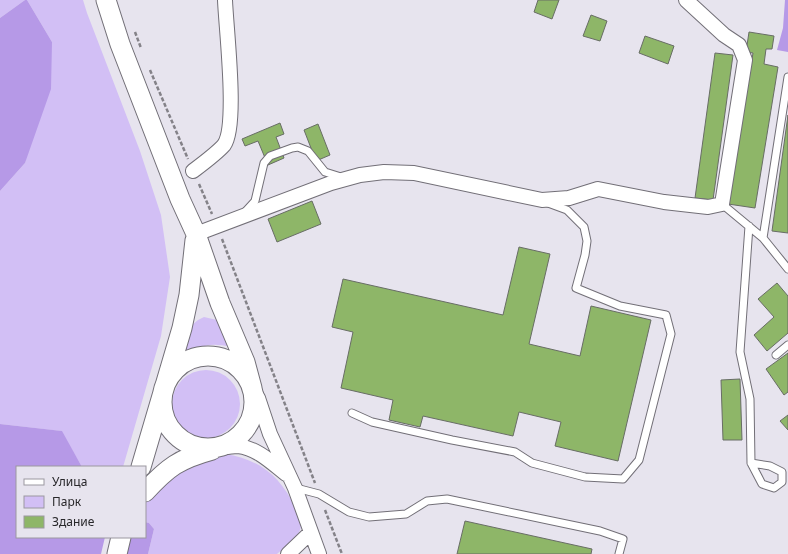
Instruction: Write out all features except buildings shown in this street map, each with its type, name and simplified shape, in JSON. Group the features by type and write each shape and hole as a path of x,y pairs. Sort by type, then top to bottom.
{"street":[{"path":"106,0 123,51 180,199 196,234 220,303 245,362 251,381 252,388 254,398 252,413 246,427 235,439 216,449 198,447 184,442 172,431 164,417 163,403 165,386 172,374 182,364 195,358 209,356 223,359 241,370 252,388 258,398 270,434 293,482 319,554"},
{"path":"196,234 331,182 384,172 414,173 542,200 569,198 598,188 664,202 708,207 722,204 745,60 739,45 724,35 686,0"},
{"path":"193,171 224,145 230,126 230,74 225,1"},
{"path":"141,466 186,310 196,234"},
{"path":"146,491 161,474 190,456 216,449 237,446 261,454 271,461 293,482"},
{"path":"288,554 311,532"},
{"path":"117,554 121,538"}],"lane":[{"path":"763,238 788,77"},
{"path":"242,216 255,201 264,163 270,156 292,148 298,147 308,151 325,172 334,176 348,178"},
{"path":"352,413 372,422 515,452 532,463 585,477 623,479 639,460 671,334 666,315 620,306 576,288 585,255 587,241 584,227 567,210 542,200"},
{"path":"722,204 763,238 788,269"},
{"path":"749,226 740,352 750,399 751,463 762,484 774,488 782,482 782,472 770,466 751,463"},
{"path":"776,355 788,345"},
{"path":"293,482 319,494 349,512 369,517 406,514 426,501 447,498 600,531 623,539 619,554"}],"path":[{"path":"134,29 142,50"},
{"path":"147,65 217,226 342,554"}],"green space":[{"path":"0,0 25,0 0,18"},
{"path":"27,0 83,0 140,151 161,215 170,277 161,336 123,466 81,466 61,431 0,424 0,191 25,163 52,42"},
{"path":"204,317 217,320 231,347 211,345 200,347 182,358 192,325"},
{"path":"199,370 213,370 225,376 234,385 240,397 238,417 230,428 219,436 213,438 199,438 193,436 182,428 174,417 172,411 172,397 174,391 182,380 193,372"},
{"path":"225,454 248,460 267,471 283,486 300,518 301,527 296,537 277,554 148,554 154,529 149,523 146,522 146,501 152,492 168,478 210,457"}],"shaded area":[{"path":"27,0 52,42 51,89 25,163 0,191 0,18"},
{"path":"785,0 788,0 788,52 777,50 783,28"},
{"path":"0,424 62,431 81,466 16,466 16,538 105,538 101,554 0,554"},
{"path":"146,522 149,523 154,529 148,554 127,554 131,538 146,538"}]}
